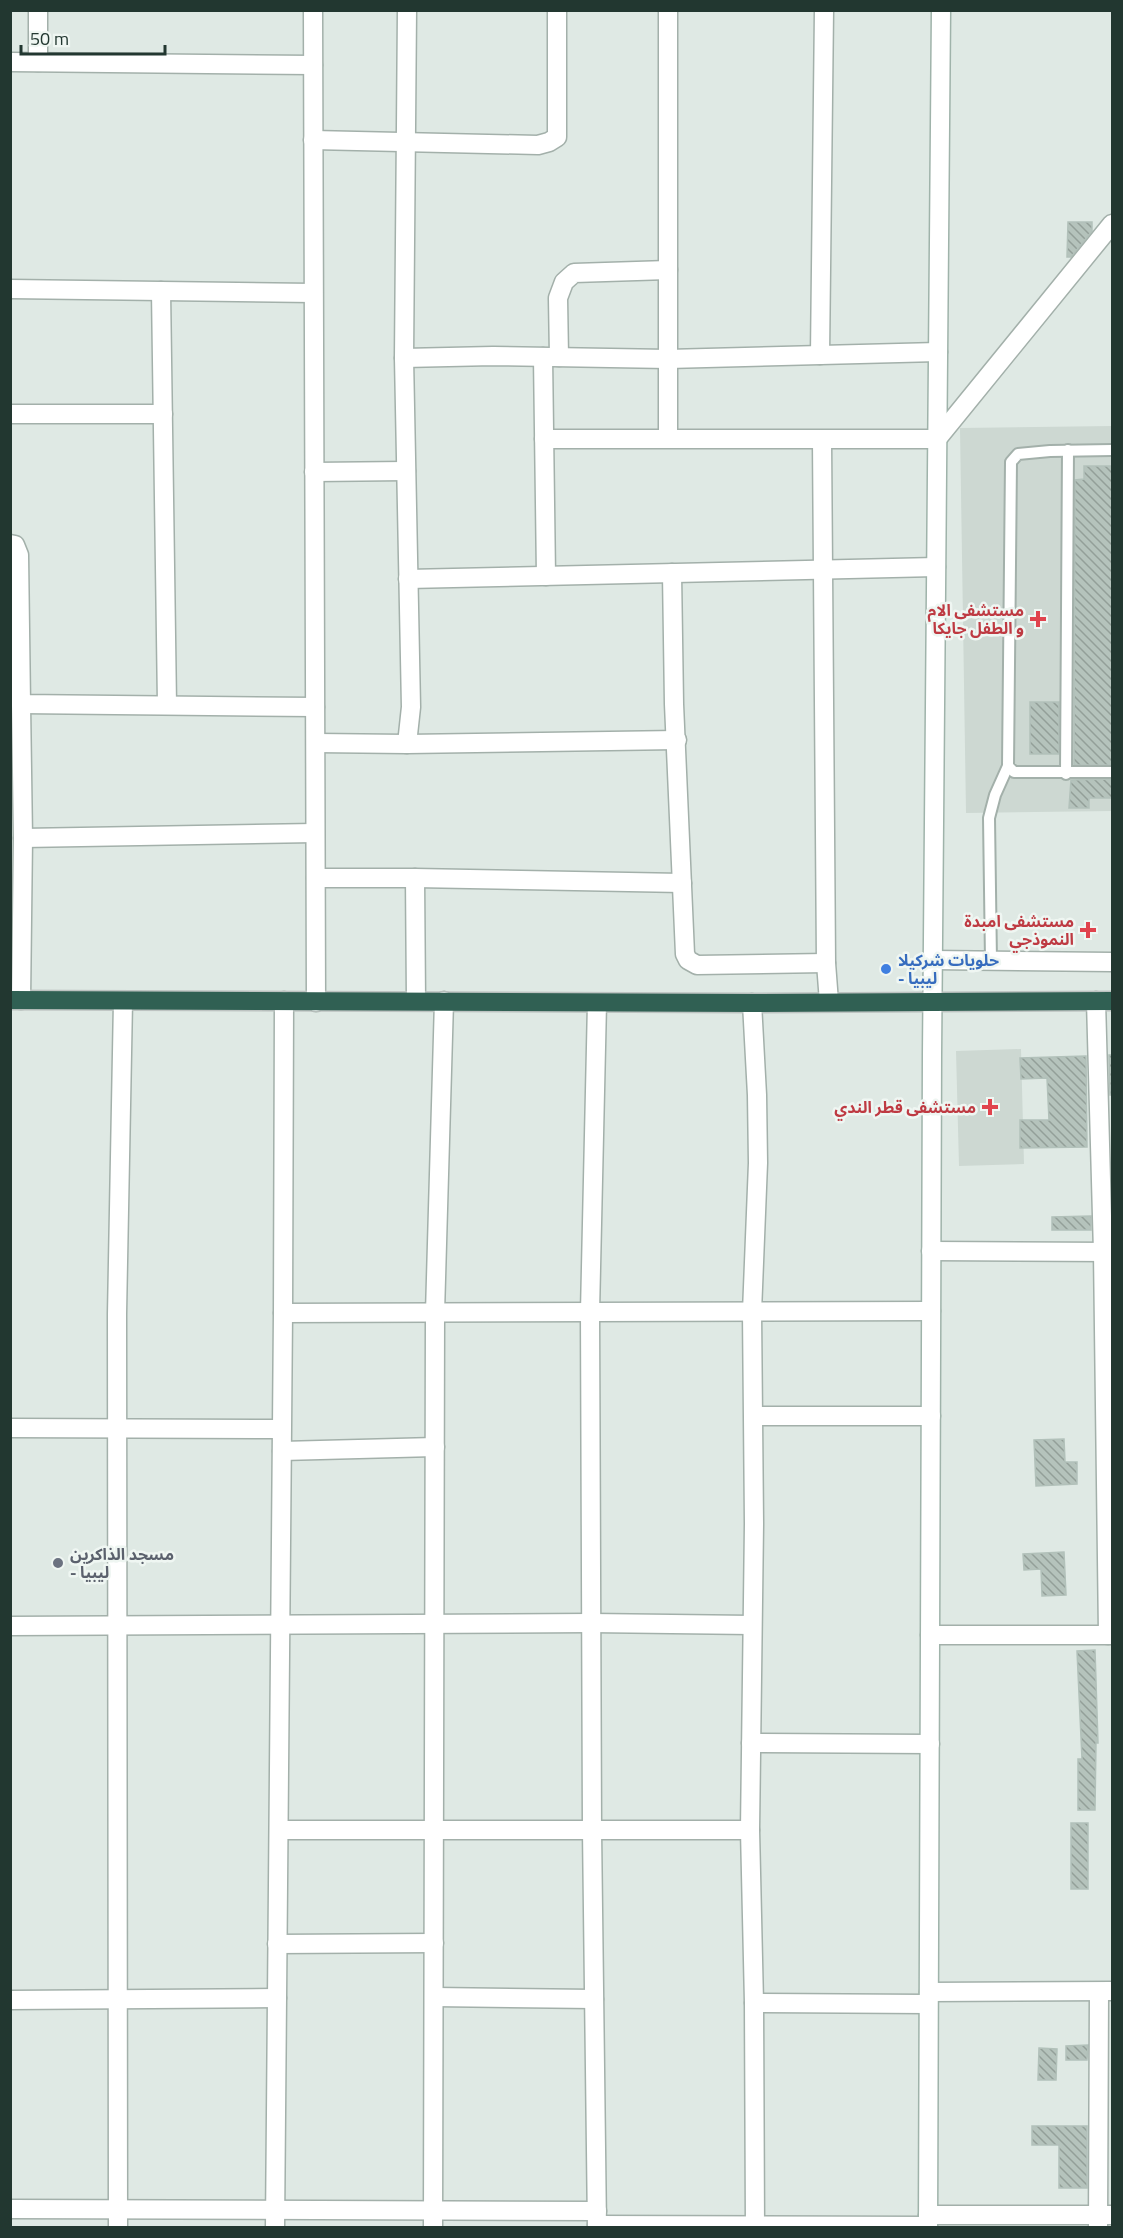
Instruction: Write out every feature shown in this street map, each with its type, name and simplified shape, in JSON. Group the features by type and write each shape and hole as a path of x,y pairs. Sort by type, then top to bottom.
{"highway":[{"path":"16,1000 597,1003 1104,1001"}],"street":[{"path":"38,10 38,62"},
{"path":"313,10 316,1002"},
{"path":"407,10 404,358 411,707 407,744"},
{"path":"313,140 538,145 549,142 557,136 557,10"},
{"path":"668,10 669,438"},
{"path":"820,356 824,10"},
{"path":"928,2223 931,1251 941,10"},
{"path":"10,62 313,65"},
{"path":"937,439 1113,224"},
{"path":"546,576 544,439 558,298 564,282 574,273 668,270"},
{"path":"10,289 313,293"},
{"path":"161,291 167,705"},
{"path":"404,358 668,359 938,352"},
{"path":"10,414 163,414"},
{"path":"544,439 937,439"},
{"path":"822,440 826,963 829,1002"},
{"path":"314,472 406,471"},
{"path":"10,544 15,545 19,555 23,838 16,1000"},
{"path":"408,579 936,567"},
{"path":"672,573 674,704 685,954 688,960 697,965 826,963"},
{"path":"21,704 315,707"},
{"path":"316,743 677,740"},
{"path":"23,838 315,833"},
{"path":"316,878 682,883"},
{"path":"415,878 416,1001"},
{"path":"933,960 1113,962"},
{"path":"118,2218 117,1314 123,1000"},
{"path":"275,2228 284,1001"},
{"path":"434,2228 435,1313 444,1001"},
{"path":"930,1635 1110,1635 1104,1001"},
{"path":"597,1003 590,1312 592,1830 597,2221"},
{"path":"752,1003 758,1163 752,1312 754,1416 750,1830 754,2003 755,2227"},
{"path":"931,1251 1108,1252"},
{"path":"283,1313 931,1311"},
{"path":"754,1416 931,1416"},
{"path":"10,1428 281,1430"},
{"path":"282,1451 435,1447"},
{"path":"10,1626 435,1623 752,1625"},
{"path":"751,1743 930,1744"},
{"path":"279,1830 750,1830"},
{"path":"277,1944 434,1943"},
{"path":"10,2209 118,2218 275,2209 433,2209 597,2221 755,2227 1102,2219 1106,1991 754,2003"},
{"path":"434,1997 594,1999"},
{"path":"10,2000 277,1998"}],"lane":[{"path":"991,961 989,818 995,795 1008,766 1011,462 1018,454 1068,450 1113,450"},
{"path":"1066,774 1068,450"},
{"path":"1008,766 1014,772 1066,774 1113,772"}],"shaded area":[{"name":"مستشفى الام و الطفل جايكا","path":"1112,426 1112,811 966,813 960,428"},
{"name":"مستشفى قطر الندي","path":"1021,1049 1024,1164 959,1166 956,1051"}],"building":[{"path":"1068,222 1092,222 1092,231 1071,257 1067,257"},
{"path":"1084,466 1113,466 1113,765 1074,765 1075,480 1084,479"},
{"path":"1030,702 1059,702 1059,754 1030,754"},
{"path":"1113,779 1113,798 1089,798 1089,808 1069,808 1071,780"},
{"path":"1109,1055 1113,1055 1113,1095 1110,1095"},
{"path":"1086,1056 1087,1147 1020,1148 1020,1120 1049,1120 1047,1078 1021,1079 1020,1058"},
{"path":"1091,1216 1091,1230 1052,1230 1052,1217"},
{"path":"1064,1439 1065,1462 1077,1462 1077,1484 1036,1486 1034,1440"},
{"path":"1064,1552 1066,1595 1042,1596 1041,1569 1024,1570 1023,1554"},
{"path":"1095,1650 1098,1743 1096,1743 1095,1810 1078,1810 1078,1759 1082,1759 1077,1651"},
{"path":"1071,1823 1088,1823 1088,1889 1071,1889"},
{"path":"1088,2045 1087,2060 1066,2060 1066,2046"},
{"path":"1039,2048 1057,2049 1056,2080 1038,2080"},
{"path":"1032,2126 1087,2126 1087,2188 1059,2188 1059,2145 1032,2145"}],"place":[{"name":"مستشفى الام و الطفل جايكا","path":"1038,619"},
{"name":"مستشفى امبدة النموذجي","path":"1088,930"},
{"name":"حلويات شركيلا - ليبيا","path":"886,969"},
{"name":"مستشفى قطر الندي","path":"990,1107"},
{"name":"مسجد الذاكرين - ليبيا","path":"58,1563"}]}
